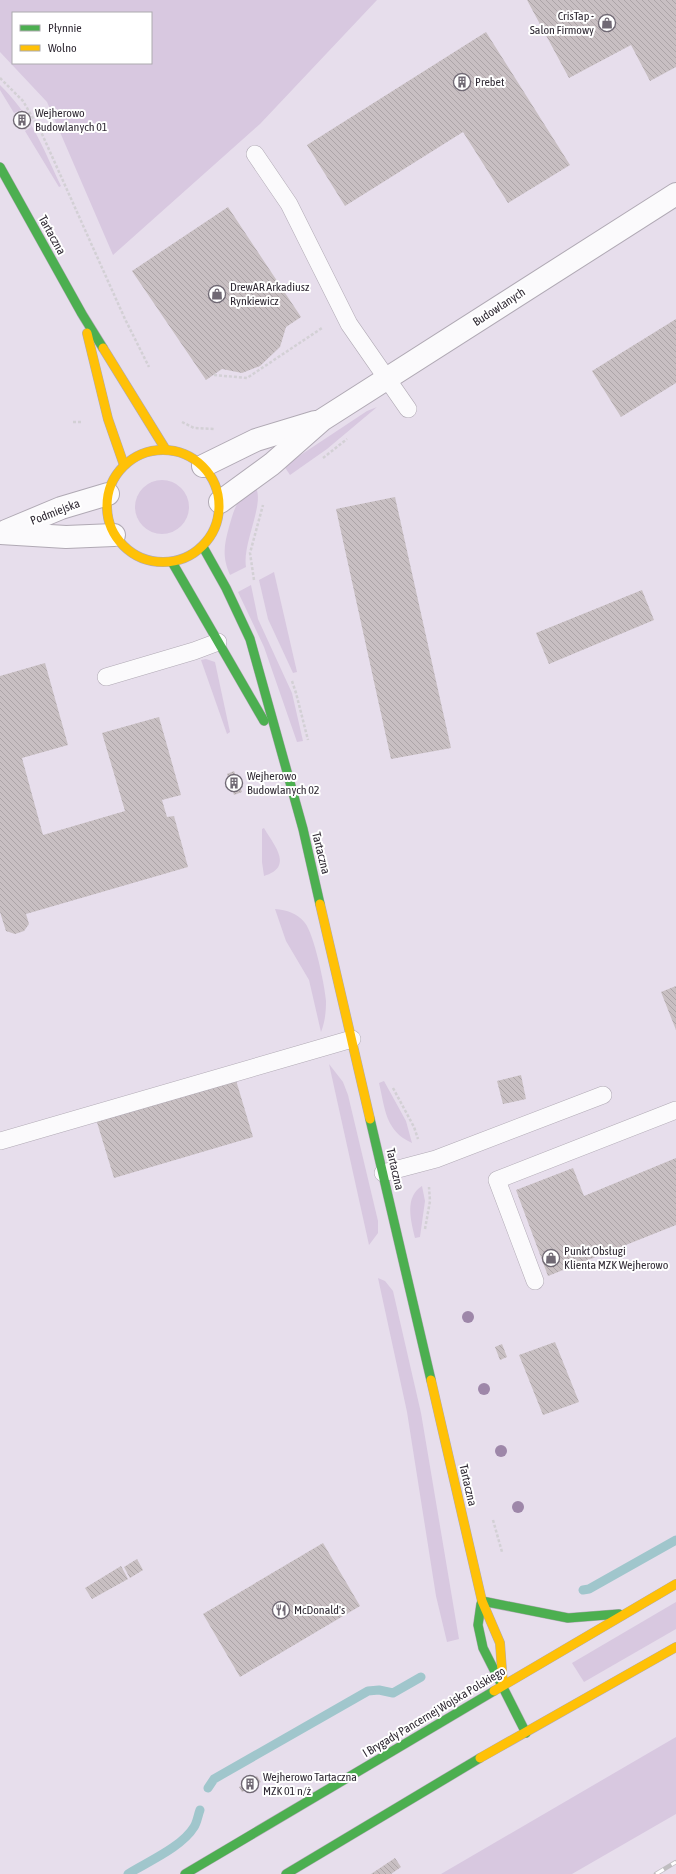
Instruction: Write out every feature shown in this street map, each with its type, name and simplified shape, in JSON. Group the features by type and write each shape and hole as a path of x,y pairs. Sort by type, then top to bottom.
{"street":[{"name":"Tartaczna","path":"0,167 82,314 166,450"},
{"name":"Budowlanych","path":"220,502 272,464 322,420 676,194"},
{"name":"Tartaczna","path":"82,314 108,419 124,465"},
{"name":"Budowlanych","path":"203,466 256,440 322,420"},
{"path":"166,450 186,454 203,466 214,483 220,502 216,526 203,547 189,557 172,562 150,562 129,552 114,535 107,515 108,494 114,478 124,465 144,453 166,450"},
{"name":"Podmiejska","path":"1,533 61,508 108,494"},
{"name":"Podmiejska","path":"1,533 66,537 114,535"},
{"name":"Tartaczna","path":"203,547 226,588 250,640 303,829 482,1601 500,1643 503,1685"},
{"name":"Tartaczna","path":"172,562 278,744"},
{"name":"I Brygady Pancernej Wojska Polskiego","path":"185,1874 676,1584"},
{"name":"Tartaczna","path":"482,1601 478,1625 482,1648 503,1685 526,1733"},
{"path":"482,1601 568,1618 624,1614"},
{"path":"286,1874 452,1774 676,1647"}],"lane":[{"path":"255,154 289,204 350,324 408,408"},
{"path":"106,676 194,652 218,642"},
{"path":"0,1141 352,1039"},
{"path":"383,1173 436,1159 603,1095"},
{"path":"535,1281 496,1180 676,1110"}],"path":[{"path":"214,375 247,378 328,323"}],"shaded area":[{"path":"0,0 377,0 260,124 113,255 47,102 0,52"},
{"path":"0,85 11,96 20,108 28,120 42,145 61,186 59,187 25,131 31,127 21,110 14,113 0,90"},
{"path":"377,407 327,449 290,475 284,466 367,411"},
{"path":"157,480 167,480 177,484 185,492 189,502 189,512 185,522 177,530 167,534 157,534 147,530 139,522 135,512 135,502 139,492 147,484"},
{"path":"255,486 258,493 258,502 247,546 246,567 230,575 227,569 225,557 226,540 229,527 239,501"},
{"path":"274,572 297,672 293,673 268,619 259,580"},
{"path":"251,585 258,619 292,693 303,741 297,742 264,647 238,592"},
{"path":"206,659 215,662 230,732 227,734 201,660"},
{"path":"264,828 276,848 280,861 278,867 273,872 264,876 262,862 262,829"},
{"path":"275,909 288,911 299,917 305,923 312,938 324,984 326,1001 325,1017 321,1032 309,980 286,941"},
{"path":"329,1064 343,1082 348,1095 378,1221 378,1233 369,1245"},
{"path":"384,1081 406,1121 412,1143 396,1132 391,1125 385,1110 379,1083"},
{"path":"422,1186 425,1201 420,1237 415,1238 410,1210 413,1196"},
{"path":"378,1278 385,1281 393,1291 421,1413 459,1639 447,1642 436,1596 407,1412"},
{"path":"676,1602 676,1629 584,1682 572,1663"},
{"path":"676,1737 676,1814 572,1874 441,1874"}],"building":[{"name":"CrisTap - Salon Firmowy","path":"527,0 676,0 676,67 650,81 631,45 569,78"},
{"name":"Prebet","path":"486,32 570,165 508,203 463,132 345,206 307,145"},
{"name":"Wejherowo Budowlanych 01","path":"20,112 29,126 25,130 15,115"},
{"name":"DrewAR Arkadiusz Rynkiewicz","path":"228,207 301,317 286,327 280,347 260,366 242,373 222,369 206,380 132,271"},
{"path":"676,319 676,383 621,417 592,371"},
{"path":"395,497 451,748 391,759 336,509"},
{"path":"642,590 654,620 549,664 536,633"},
{"path":"45,663 68,745 22,758 43,835 125,811 102,733 159,717 181,795 162,800 167,817 174,816 188,867 26,914 29,924 24,931 15,934 6,931 0,912 0,676"},
{"name":"Wejherowo Budowlanych 02","path":"234,771 242,792 234,795 227,774"},
{"path":"676,986 676,1030 661,992"},
{"path":"521,1075 526,1099 503,1104 497,1081"},
{"path":"235,1077 253,1137 114,1178 96,1119"},
{"path":"676,1158 676,1225 548,1276 516,1190 573,1168 584,1196"},
{"path":"555,1342 579,1402 543,1415 519,1355"},
{"path":"502,1344 507,1357 500,1360 495,1347"},
{"name":"McDonald's","path":"323,1543 360,1606 240,1677 203,1614"},
{"path":"137,1559 143,1570 130,1578 124,1567"},
{"path":"121,1566 128,1579 92,1599 85,1588"},
{"name":"Wejherowo Tartaczna MZK 01 n/ż","path":"257,1776 261,1782 242,1792 239,1787"},
{"path":"395,1858 401,1867 391,1874 371,1874"}],"waterway":[{"path":"583,1590 589,1589 676,1540"},
{"path":"208,1788 214,1779 368,1691 379,1690 393,1693 421,1677"},
{"path":"128,1874 164,1854 181,1841 195,1825 200,1810"}],"railway":[{"path":"656,1874 676,1862"}],"traffic: fast":[{"path":"0,167 82,314 103,348"},
{"path":"203,547 226,588 250,639 303,829 320,904"},
{"path":"172,562 264,721"},
{"path":"370,1119 431,1380"},
{"path":"482,1601 568,1618 619,1614"},
{"path":"481,1604 478,1625 483,1648 526,1733"},
{"path":"185,1874 494,1691"},
{"path":"286,1874 480,1758"}],"traffic: slow":[{"path":"87,333 108,419 124,465"},
{"path":"103,348 166,450"},
{"path":"163,450 184,454 203,466 215,485 219,506 215,527 203,546 184,558 163,562 142,558 123,546 111,527 107,506 111,485 123,466 142,454 163,450"},
{"path":"320,904 370,1119"},
{"path":"431,1380 482,1601 500,1643 503,1685"},
{"path":"494,1691 676,1584"},
{"path":"480,1758 676,1647"}],"place":[{"name":"CrisTap - Salon Firmowy","path":"607,23"},
{"name":"Prebet","path":"462,82"},
{"name":"Wejherowo Budowlanych 01","path":"22,120"},
{"name":"DrewAR Arkadiusz Rynkiewicz","path":"217,294"},
{"name":"Wejherowo Budowlanych 02","path":"234,783"},
{"name":"Punkt Obsługi Klienta MZK Wejherowo","path":"551,1258"},
{"name":"McDonald's","path":"281,1610"},
{"name":"Wejherowo Tartaczna MZK 01 n/ż","path":"250,1784"}]}
